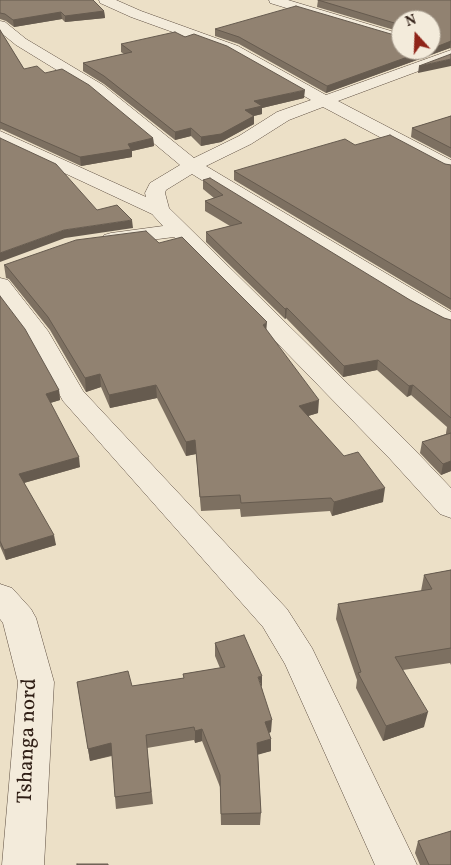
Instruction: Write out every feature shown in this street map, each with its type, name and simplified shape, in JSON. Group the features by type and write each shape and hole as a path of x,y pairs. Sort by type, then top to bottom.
{"street":[{"path":"105,0 136,14 233,49 323,100 451,168"},
{"path":"276,0 391,36"},
{"path":"0,24 21,42 97,88 192,166 418,304 451,322"},
{"path":"0,44 21,42"},
{"path":"159,210 154,193 157,188 192,166 245,140 283,116 451,54"},
{"path":"0,136 159,210 400,452 451,507"},
{"path":"92,242 179,230"},
{"path":"3,274 72,395 275,618 300,658 396,865"},
{"name":"Tshanga nord","path":"0,597 19,618 36,682 24,865"}],"building":[{"path":"0,0 93,0 104,11 65,16 61,12 13,20 0,13"},
{"path":"318,0 451,0 451,41 441,45 441,10 391,10 391,22"},
{"path":"296,6 391,34 391,60 399,60 327,86 239,37 215,29"},
{"path":"0,30 24,69 37,66 45,73 62,69 89,85 153,138 128,144 131,149 80,157 0,122"},
{"path":"175,32 185,37 194,34 227,46 305,90 254,101 262,106 245,110 254,116 221,134 201,137 191,128 175,132 104,76 83,63 132,52 121,44"},
{"path":"451,54 451,59 419,66 435,60 441,60 441,58"},
{"path":"451,116 451,148 412,128"},
{"path":"390,135 445,164 451,165 451,299 234,171 345,139 355,145"},
{"path":"0,138 56,164 97,210 117,205 132,220 64,230 0,253"},
{"path":"210,178 410,300 451,320 451,418 413,385 409,386 378,360 344,366 287,308 285,309 206,232 242,223 205,201 223,195 203,180"},
{"path":"146,231 159,243 182,237 267,322 263,325 319,400 299,406 344,456 358,452 385,488 334,502 331,498 241,503 240,495 200,497 195,440 186,442 156,385 109,395 100,374 85,378 48,317 4,265 76,240"},
{"path":"0,296 25,329 59,390 46,394 79,457 19,474 54,535 4,550 0,541"},
{"path":"451,433 451,461 443,464 422,442"},
{"path":"451,570 451,648 395,657 428,712 386,726 358,673 361,672 338,604 432,589 424,575"},
{"path":"244,635 262,676 258,677 272,720 265,722 271,739 257,743 261,813 221,814 220,775 202,729 195,731 194,727 146,735 151,792 115,797 111,743 88,749 77,682 128,671 132,686 184,678 183,674 225,667 215,643"},
{"path":"451,831 451,865 429,865 418,841"},
{"path":"108,864 108,865 77,865"}]}
